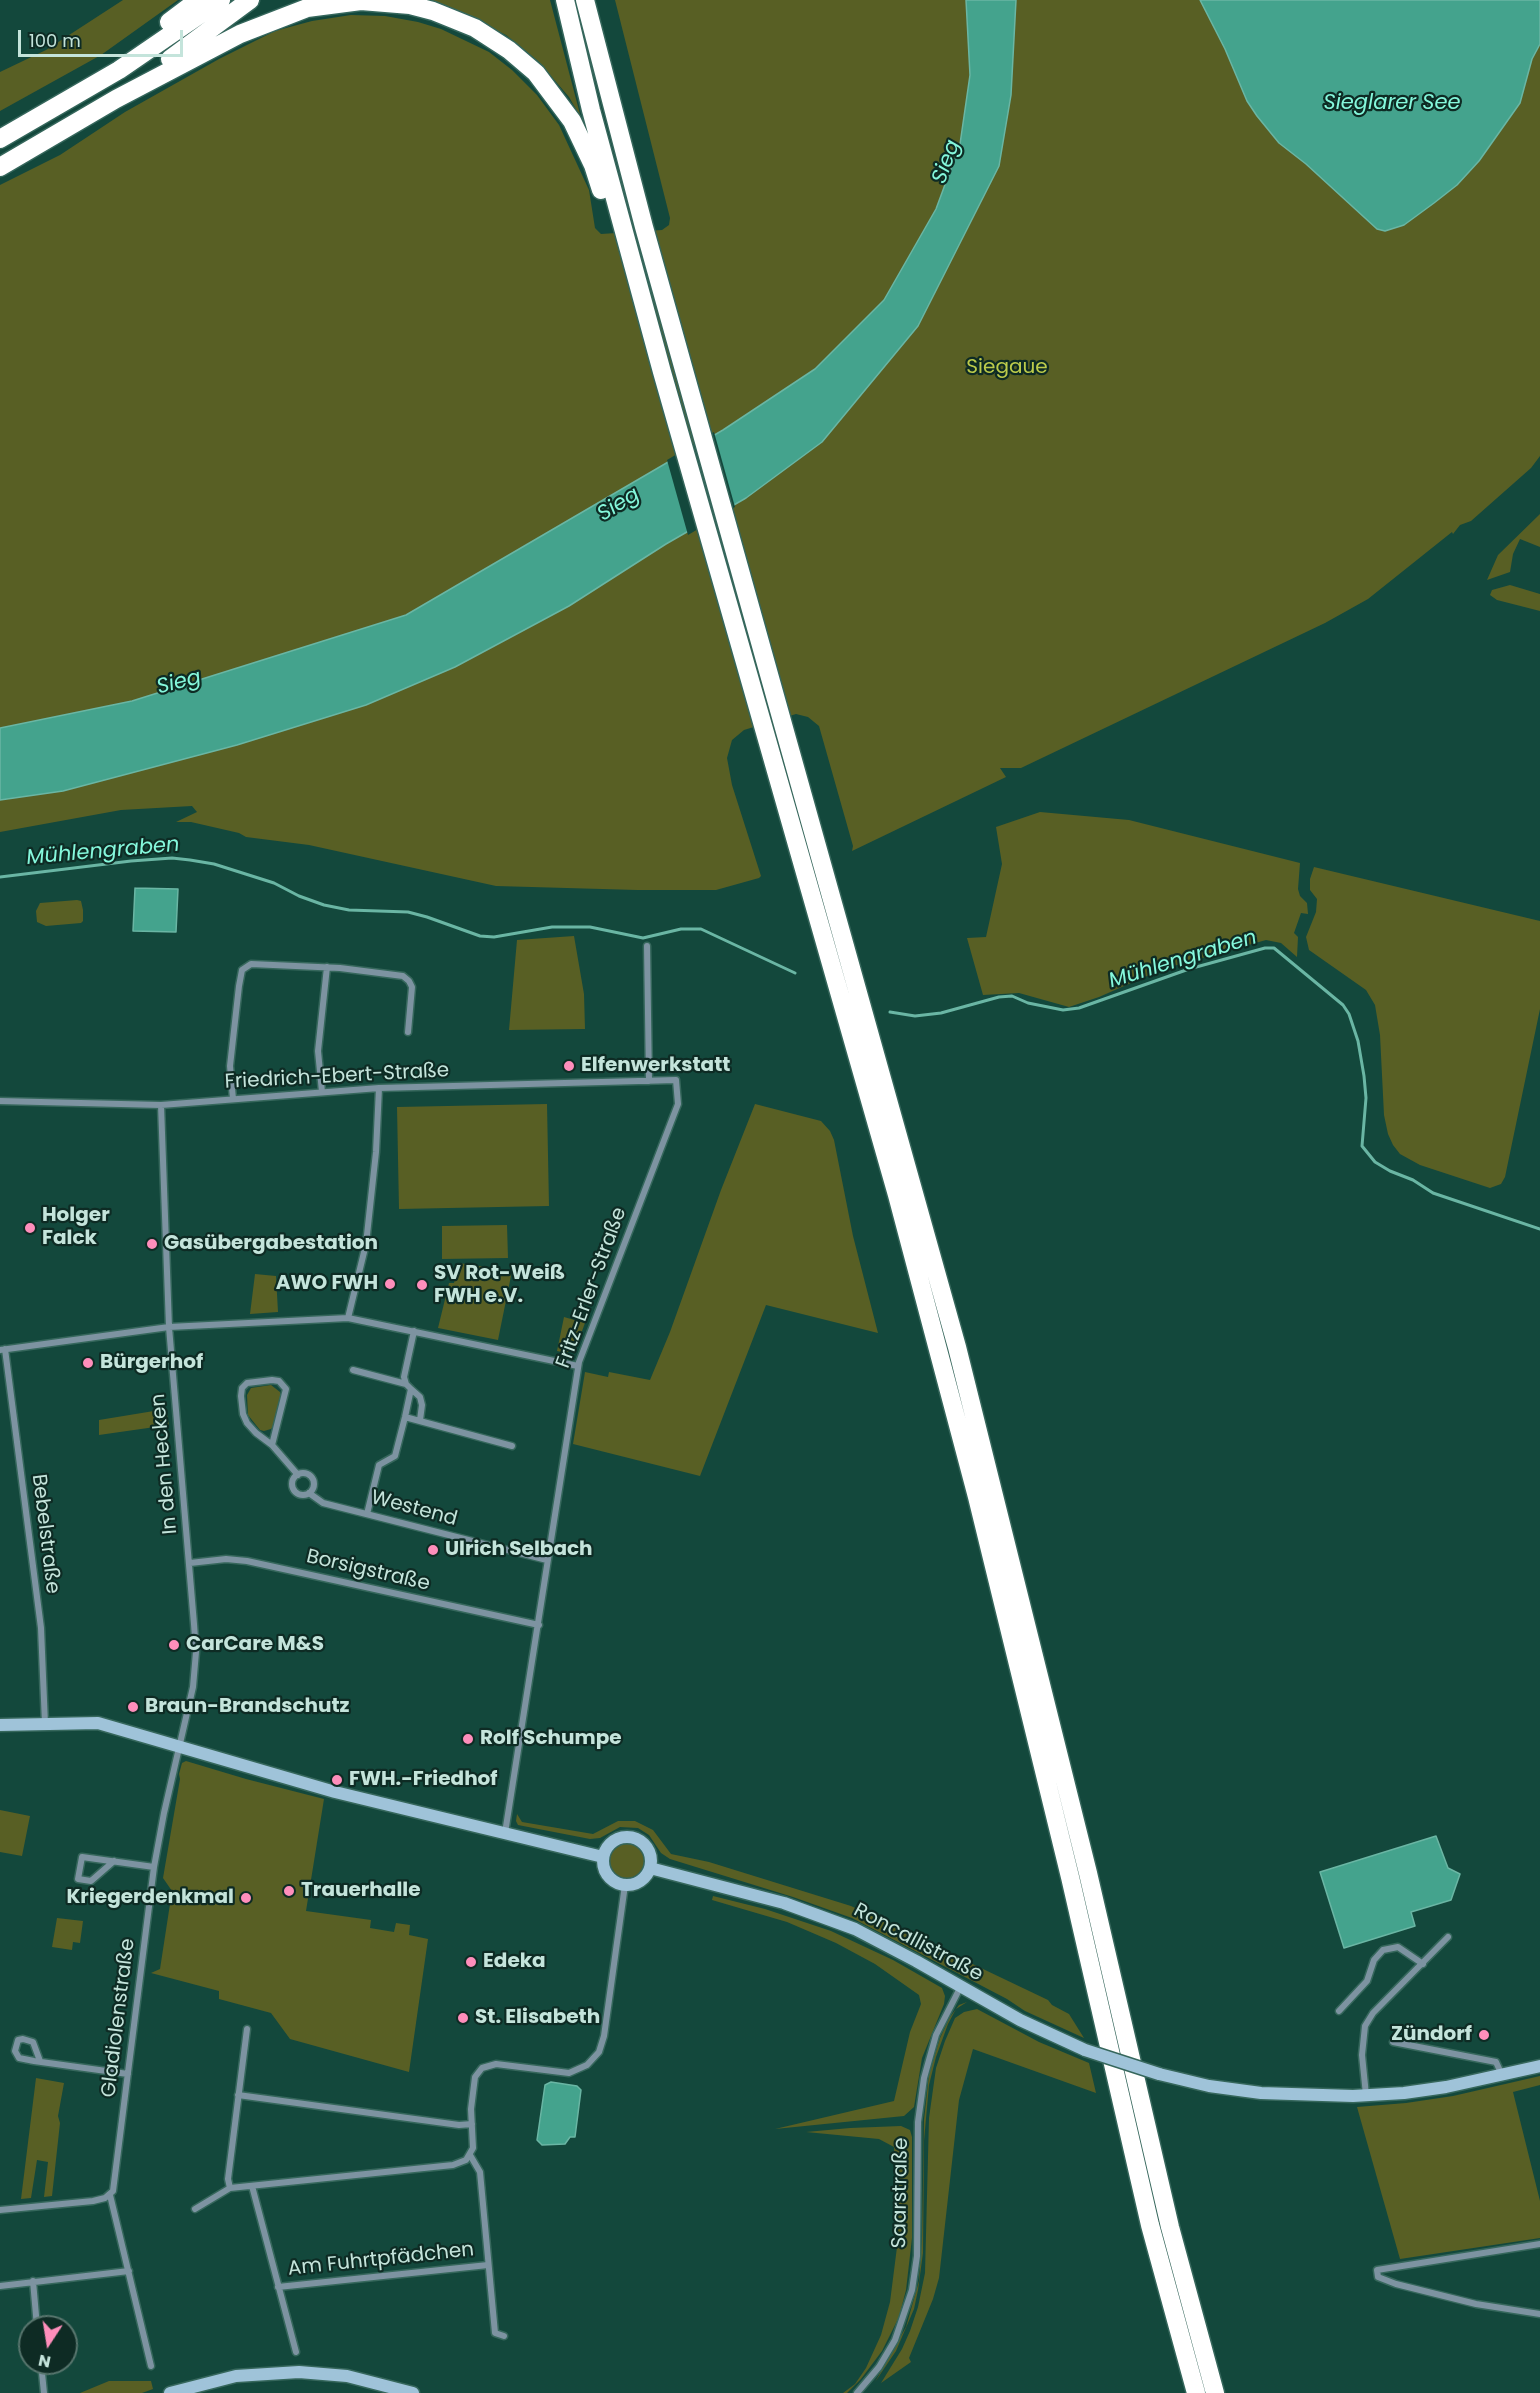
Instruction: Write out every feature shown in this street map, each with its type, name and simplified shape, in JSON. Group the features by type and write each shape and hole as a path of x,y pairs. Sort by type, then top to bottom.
{"highway":[{"path":"19,130 198,0"},
{"path":"0,139 119,70 221,0"},
{"path":"116,99 250,0"},
{"path":"565,0 620,233"},
{"path":"585,0 644,227 963,1370 1085,1862 1170,2227 1215,2393"},
{"path":"0,167 116,99 240,34 307,8 361,1 410,5 433,11 495,39 524,62 550,90 572,121 620,233 645,308 891,1172 974,1486 1070,1877 1150,2225 1196,2393"}],"street":[{"path":"647,946 649,1081"},
{"path":"233,1099 230,1066 239,986 243,968 256,963 380,972 406,979 412,987 408,1032"},
{"path":"322,1092 318,1051 327,967"},
{"name":"Friedrich-Ebert-Straße","path":"0,1101 161,1105 379,1088 676,1080"},
{"name":"Fritz-Erler-Straße","path":"505,1833 578,1366 678,1104 676,1080"},
{"path":"348,1318 368,1223 379,1117 379,1088"},
{"name":"In den Hecken","path":"161,1105 169,1327 190,1563 196,1664 189,1709 179,1747"},
{"path":"3,1349 169,1327 348,1318 578,1366"},
{"path":"414,1331 404,1377 406,1384 420,1397 422,1406 420,1420"},
{"name":"Bebelstraße","path":"3,1349 42,1636 45,1724"},
{"path":"353,1370 406,1384"},
{"path":"272,1445 286,1389 279,1381 247,1383 242,1389 241,1396 243,1414 256,1433 272,1445 298,1475"},
{"path":"367,1514 380,1465 395,1456 411,1389"},
{"path":"405,1417 512,1446"},
{"path":"303,1473 312,1479 312,1489 309,1493 299,1495 292,1488 294,1478 303,1473"},
{"name":"Westend","path":"309,1493 323,1503 548,1560"},
{"name":"Borsigstraße","path":"190,1563 217,1559 247,1561 539,1625"},
{"path":"0,1725 98,1723 335,1792 603,1857"},
{"name":"Gladiolenstraße","path":"110,2195 114,2188 154,1867 179,1747"},
{"path":"623,1837 633,1838 642,1842 648,1849 651,1858 650,1868 640,1881 625,1885 617,1883 605,1872 603,1857 607,1848 614,1841 623,1837"},
{"path":"114,1861 91,1881 78,1879 82,1857 114,1861 154,1867"},
{"name":"Roncallistraße","path":"650,1868 784,1903 822,1916 868,1935 1020,2020 1085,2050 1159,2074 1209,2086 1261,2093 1322,2097 1366,2096 1436,2088 1502,2076 1540,2066"},
{"path":"195,2209 230,2188 453,2164 466,2160 473,2148 471,2109 475,2077 482,2068 495,2064 569,2073 587,2066 599,2052 604,2036 625,1885"},
{"path":"1366,2096 1362,2055 1365,2026 1373,2013 1448,1937"},
{"path":"1340,2011 1367,1981 1374,1960 1383,1950 1398,1947 1423,1964"},
{"name":"Saarstraße","path":"856,2393 879,2367 891,2346 900,2328 912,2290 917,2256 918,2122 924,2078 936,2035 961,1986"},
{"path":"230,2188 228,2180 247,2028"},
{"path":"40,2061 33,2042 27,2039 18,2040 15,2051 19,2058 128,2074"},
{"path":"1393,2042 1496,2062 1502,2076"},
{"path":"238,2095 459,2125 472,2124"},
{"name":"Am Fuhrtpfädchen","path":"470,2155 480,2172 495,2333 504,2336"},
{"name":"Am Fuhrtpfädchen","path":"252,2186 296,2352"},
{"path":"0,2210 93,2202 110,2195 151,2366"},
{"path":"1540,2244 1377,2270 1378,2277 1396,2284 1458,2300 1540,2314"},
{"name":"Am Fuhrtpfädchen","path":"278,2287 488,2265"},
{"path":"0,2286 129,2271"},
{"path":"33,2281 37,2315"},
{"path":"170,2393 236,2376 298,2372 347,2376 413,2393"},
{"path":"42,2375 44,2393"}],"green space":[{"path":"123,0 178,0 101,55 0,111 0,72 46,50"},
{"path":"423,0 550,0 581,118 569,97 538,61 506,35 444,5"},
{"name":"Siegaue","path":"615,0 1540,0 1540,456 1531,468 1471,521 1460,525 1453,534 1452,532 1368,599 1325,623 1021,768 1000,768 1006,777 852,851 853,846 819,726 808,717 796,714 744,730 732,740 727,758 732,785 761,876 716,890 496,886 309,845 246,837 239,833 191,822 176,822 197,812 192,806 121,810 0,832 0,185 60,155 125,112 219,59 275,31 312,21 351,15 385,16 441,29 489,52 512,70 537,95 559,125 589,190 595,228 601,234 662,230 669,225 670,218"},
{"path":"1540,514 1540,547 1520,539 1513,554 1510,572 1487,580 1498,555"},
{"path":"1510,585 1540,594 1540,611 1497,600 1490,595 1492,590"},
{"path":"1040,812 1129,820 1300,863 1298,889 1300,896 1307,903 1308,914 1301,913 1294,933 1298,937 1297,957 1281,943 1266,940 1163,969 1099,997 1069,1007 1019,993 983,995 967,938 986,937 1002,864 996,827"},
{"path":"1314,867 1540,921 1540,1009 1505,1177 1501,1184 1490,1188 1420,1165 1400,1154 1393,1145 1384,1115 1380,1035 1375,1005 1366,990 1309,950 1306,937 1316,912 1317,899 1310,890 1310,879"},
{"path":"81,901 83,910 81,923 46,926 37,922 36,911 40,903"},
{"path":"574,936 584,994 585,1029 509,1030 517,940"},
{"path":"547,1104 549,1206 399,1209 397,1107"},
{"path":"755,1104 821,1121 830,1131 834,1140 853,1236 878,1333 766,1305 700,1476 573,1444 585,1372 608,1377 609,1372 650,1380"},
{"path":"507,1225 508,1258 442,1259 442,1226"},
{"path":"459,1263 512,1271 498,1340 438,1328 449,1283 454,1283"},
{"path":"255,1274 276,1276 278,1312 250,1314"},
{"path":"564,1317 585,1323 576,1347 566,1353 557,1351"},
{"path":"271,1385 280,1392 281,1397 275,1424 271,1429 264,1431 260,1430 248,1415 247,1395 251,1388"},
{"path":"166,1409 169,1425 99,1435 99,1420"},
{"path":"186,1761 324,1799 306,1911 371,1920 370,1928 394,1932 396,1923 410,1925 409,1935 428,1939 409,2072 290,2039 271,2013 219,1999 219,1991 151,1973 160,1969 172,1891 163,1878 179,1774 182,1763"},
{"path":"0,1810 30,1816 22,1856 0,1852"},
{"path":"517,1814 522,1822 593,1834 618,1821 635,1821 653,1830 671,1854 709,1862 851,1906 1048,2000 1052,2005 1069,2014 1084,2038 1025,2011 1007,1999 852,1918 670,1859 661,1853 649,1835 638,1828 620,1827 600,1838 590,1839 518,1825"},
{"path":"627,1844 639,1849 644,1861 639,1873 627,1878 615,1873 610,1861 615,1849"},
{"path":"713,1896 765,1909 831,1931 893,1960 942,1988 945,1996 944,2004 922,2058 914,2107 904,2116 775,2129 894,2101 910,2032 921,2004 919,1995 875,1964 836,1943 787,1922 712,1900"},
{"path":"57,1918 83,1921 80,1943 73,1942 72,1950 52,1947"},
{"path":"956,2009 936,2057 929,2085 924,2141 923,2253 918,2290 914,2309 896,2351 875,2382 906,2327 919,2281 924,2120 929,2074 940,2038"},
{"path":"977,2009 1039,2042 1089,2063 1096,2093 973,2049 959,2100 939,2278 909,2358 911,2362 881,2383 910,2331 925,2273 929,2118 936,2068 955,2018 964,2012"},
{"path":"1540,2076 1540,2085 1513,2092 1540,2201 1540,2238 1400,2259 1357,2107 1453,2096"},
{"path":"36,2078 64,2083 58,2116 60,2123 52,2196 44,2197 48,2162 37,2160 31,2198 21,2199"},
{"path":"901,2126 910,2130 912,2137 912,2238 906,2290 899,2317 882,2351 861,2379 847,2393 843,2393 855,2384 866,2368 881,2335 890,2302 897,2247 894,2147 879,2139 806,2132"},
{"path":"109,2381 151,2381 153,2389 142,2393 80,2393"}],"water":[{"name":"Sieg","path":"966,0 1016,0 1011,95 999,166 918,326 822,442 746,498 666,544 569,606 455,667 366,705 237,745 63,791 0,800 0,728 132,701 406,615 723,430 815,369 884,300 936,209 960,144 970,75"},
{"name":"Sieglarer See","path":"1200,0 1540,0 1540,44 1532,59 1520,103 1479,161 1457,185 1434,203 1404,225 1385,231 1377,229 1306,164 1279,143 1257,116 1247,101 1225,49"},
{"path":"135,888 178,889 176,932 133,931"},
{"path":"1436,1836 1448,1868 1460,1874 1451,1900 1411,1912 1415,1926 1344,1948 1320,1872"},
{"path":"551,2082 577,2086 581,2090 575,2137 570,2137 565,2144 542,2145 537,2140 545,2085"}],"pier":[{"path":"714,432 735,507 688,535 667,460"}],"waterway":[{"name":"Mühlengraben","path":"0,877 131,861 172,858 190,860 214,864 274,883 299,896 324,905 349,910 408,912 480,936 494,937 552,927 590,927 643,938 681,929 701,929 795,973"},
{"name":"Mühlengraben","path":"890,1012 915,1016 941,1013 999,997 1012,996 1028,1003 1063,1010 1079,1008 1189,969 1265,948 1274,948 1343,1005 1349,1014 1358,1041 1364,1076 1366,1098 1362,1146 1375,1162 1413,1180 1433,1193 1540,1229"}],"place":[{"name":"Elfenwerkstatt","path":"569,1066"},
{"name":"Holger Falck","path":"30,1228"},
{"name":"Gasübergabestation","path":"152,1244"},
{"name":"AWO FWH","path":"390,1284"},
{"name":"SV Rot-Weiß FWH e.V.","path":"422,1285"},
{"name":"Bürgerhof","path":"88,1363"},
{"name":"Ulrich Selbach","path":"433,1550"},
{"name":"CarCare M&S","path":"174,1645"},
{"name":"Braun-Brandschutz","path":"133,1707"},
{"name":"Rolf Schumpe","path":"468,1739"},
{"name":"FWH.-Friedhof","path":"337,1780"},
{"name":"Trauerhalle","path":"289,1891"},
{"name":"Kriegerdenkmal","path":"246,1898"},
{"name":"Edeka","path":"471,1962"},
{"name":"St. Elisabeth","path":"463,2018"},
{"name":"Zündorf","path":"1484,2035"}]}
